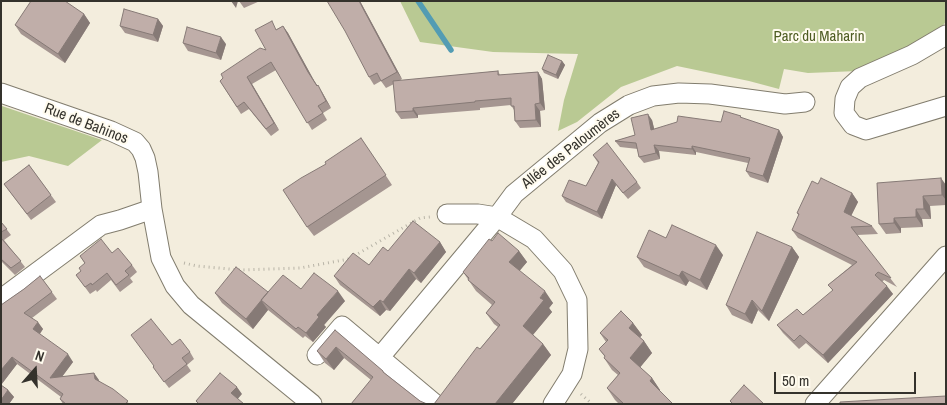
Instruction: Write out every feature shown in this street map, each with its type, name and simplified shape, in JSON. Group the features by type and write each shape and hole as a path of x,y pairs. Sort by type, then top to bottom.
{"street":[{"path":"946,35 912,55 860,78 850,87 844,99 844,113 853,124 866,130 946,106"},
{"name":"Allée des Paloumères","path":"380,357 514,194 600,123 628,105 653,96 679,92 786,104 805,102"},
{"name":"Rue de Bahinos","path":"1,93 111,131 134,142 145,158 161,258 175,286 191,305 312,404"},
{"path":"1,299 101,225 152,209"},
{"path":"446,214 478,214 497,217 534,238 563,271 578,300 578,349 572,374 553,404"},
{"path":"815,404 946,256"},
{"path":"317,355 342,326 435,404"}],"path":[{"path":"161,258 197,266 240,270 300,268 349,260 420,218 446,214"},
{"path":"575,389 592,404"}],"green space":[{"name":"Parc du Maharin","path":"400,1 946,1 946,22 941,27 898,52 858,71 808,73 784,69 779,89 677,66 621,87 577,122 558,131 564,100 578,54 493,52 420,42"},
{"path":"1,106 102,140 68,166 29,156 1,162"}],"building":[{"path":"31,1 65,1 84,14 58,54 15,25"},
{"path":"327,1 359,1 397,72 381,81 377,73 369,77"},
{"path":"124,9 158,19 153,35 120,26"},
{"path":"272,21 276,30 283,26 326,101 318,106 323,113 307,123 271,62 247,77 274,123 266,129 244,102 237,107 220,81 223,78 221,74 260,48 266,50 255,30"},
{"path":"187,27 221,37 216,53 183,43"},
{"path":"548,55 562,61 556,75 542,69"},
{"path":"498,71 498,75 538,72 540,103 535,104 536,120 515,121 514,106 511,106 511,98 413,108 413,111 396,112 393,81"},
{"path":"724,111 779,130 763,176 746,171 750,158 692,146 692,149 654,145 656,153 639,157 636,143 615,141 635,135 631,118 648,114 651,130 677,122 678,116 721,122"},
{"path":"361,138 386,175 307,227 283,190 326,164 325,162"},
{"path":"607,143 637,182 623,193 612,179 597,212 562,196 569,180 586,186 599,162 593,155"},
{"path":"29,165 51,195 27,214 4,184"},
{"path":"821,178 852,193 844,212 872,226 851,227 891,278 878,272 875,275 887,286 823,355 800,335 794,341 777,325 797,309 803,315 833,290 828,285 857,262 792,230 799,214 797,213 812,181 818,184"},
{"path":"941,178 942,195 923,196 924,209 916,209 916,217 894,218 894,223 879,224 877,183"},
{"path":"413,221 440,242 414,273 409,269 383,302 380,300 373,307 334,276 353,253 369,265 383,247 388,251"},
{"path":"1,222 7,229 1,232"},
{"path":"672,225 716,245 700,280 682,271 679,276 637,257 649,230 666,238"},
{"path":"757,232 792,247 762,311 752,300 745,314 726,305"},
{"path":"498,233 519,251 509,262 545,291 540,298 544,300 523,326 543,344 495,404 434,404 477,347 480,349 500,325 486,313 495,302 468,280 469,278 463,272 489,239 492,241"},
{"path":"1,238 21,261 11,268 1,259"},
{"path":"101,239 112,253 118,248 132,265 125,271 129,275 116,285 107,273 92,285 91,283 85,287 76,275 81,271 79,268 85,263 80,256"},
{"path":"236,267 268,292 246,319 215,293"},
{"path":"314,273 338,291 317,315 319,317 306,333 298,327 296,329 261,300 283,275 301,289"},
{"path":"40,276 52,292 24,313 38,322 33,329 68,354 50,378 94,373 95,379 113,389 128,401 125,404 66,404 60,399 63,394 12,357 1,370 1,305"},
{"path":"621,311 633,323 629,328 644,341 630,358 652,378 650,381 673,404 624,404 607,388 620,373 604,358 605,356 599,349 608,340 600,333"},
{"path":"151,319 172,345 180,339 190,352 182,358 187,364 164,382 131,335"},
{"path":"335,330 383,372 420,401 427,404 351,404 373,377 336,347 326,359 317,351"},
{"path":"220,373 237,387 231,393 244,404 199,404 196,401"},
{"path":"1,385 8,390 1,400"},
{"path":"744,385 764,404 733,404 730,401"},
{"path":"946,396 946,404 840,404 840,402"}],"waterway":[{"path":"418,1 451,50"}]}
